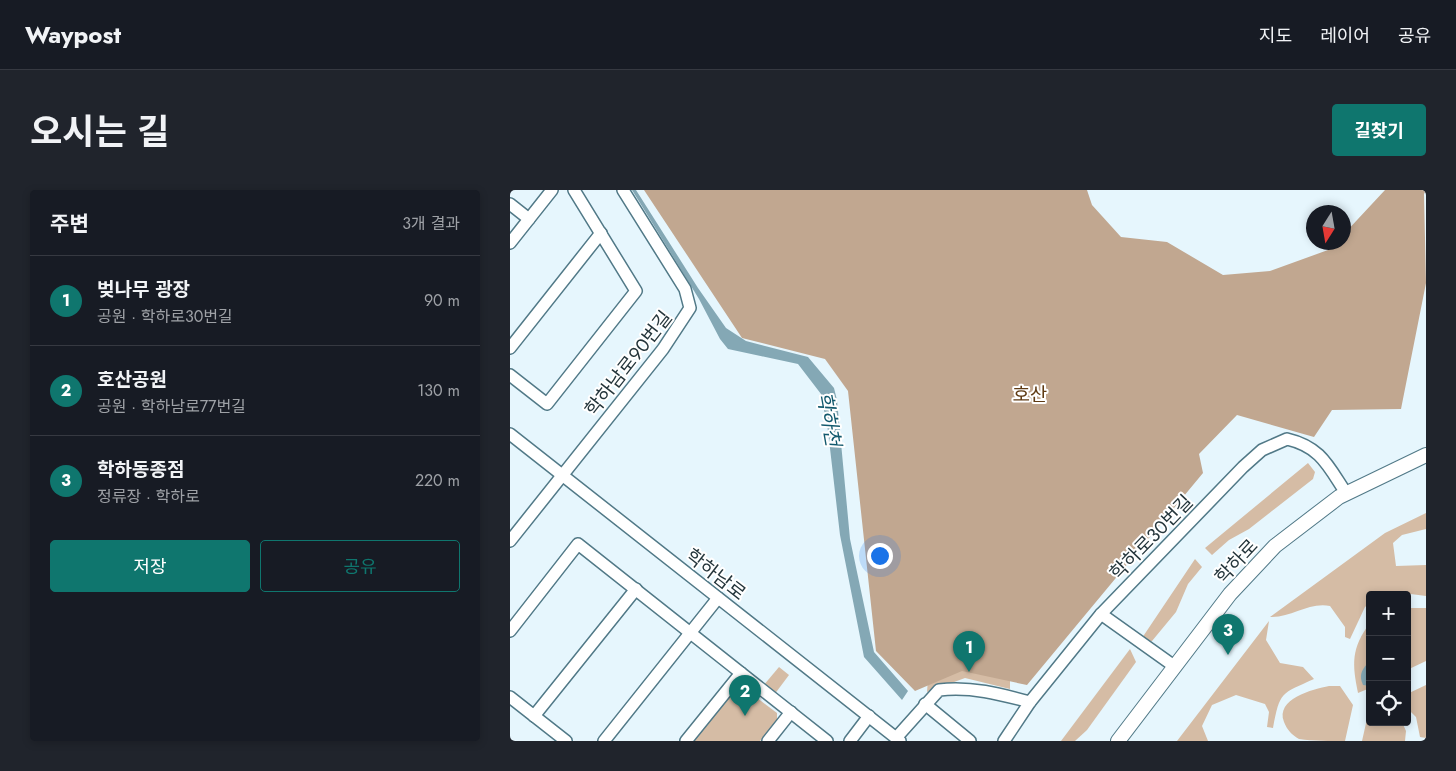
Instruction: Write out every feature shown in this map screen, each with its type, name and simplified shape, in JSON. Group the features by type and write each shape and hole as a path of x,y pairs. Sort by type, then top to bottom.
{"street":[{"path":"510,243 552,190"},
{"path":"510,375 547,404 636,291 574,190"},
{"name":"학하남로90번길","path":"562,475 662,349 690,308 685,289 623,190"},
{"path":"510,204 529,219"},
{"path":"510,348 601,233"},
{"name":"학하남로","path":"510,434 898,739"},
{"name":"학하로30번길","path":"1004,741 1030,702 1101,614 1242,466 1262,450 1287,439 1312,447 1326,461 1346,493"},
{"name":"학하로","path":"1118,741 1230,594 1275,546 1346,493 1426,456"},
{"path":"510,541 562,475"},
{"path":"510,631 578,544 826,741"},
{"path":"534,716 636,589"},
{"path":"604,741 718,598"},
{"path":"1101,614 1174,666"},
{"path":"686,741 741,673"},
{"path":"898,739 938,690 992,692 1030,702"},
{"path":"510,697 566,741"},
{"path":"925,704 970,741"},
{"path":"768,741 791,712"},
{"path":"850,741 869,716"}],"shaded area":[{"path":"1308,463 1315,472 1313,479 1249,529 1229,540 1212,555 1205,548"},
{"path":"1426,513 1426,529 1402,535 1393,543 1396,566 1426,565 1426,596 1411,594 1411,591 1366,591 1366,606 1350,639 1345,637 1345,627 1330,606 1314,606 1278,617 1270,617 1385,533"},
{"path":"1195,559 1202,567 1188,584 1176,612 1152,641 1147,642 1142,638"},
{"path":"1411,608 1426,608 1426,661 1411,668"},
{"path":"1269,621 1266,640 1280,663 1303,667 1314,679 1288,691 1284,695 1280,700 1273,728 1267,727 1269,712 1265,704 1236,695 1212,705 1202,726 1208,741 1177,741"},
{"path":"1366,629 1366,690 1358,693 1354,665 1356,648"},
{"path":"1130,649 1136,662 1087,730 1075,741 1061,741"},
{"path":"1010,664 1010,689 965,678 927,692 929,666"},
{"path":"779,667 789,675 774,695 763,686"},
{"path":"1426,685 1426,738 1420,737 1416,717 1411,712 1411,692"},
{"path":"1329,686 1340,686 1353,705 1345,741 1316,741 1299,739 1294,736 1284,722 1283,714 1285,707 1297,696"},
{"path":"737,688 744,688 777,713 777,720 760,741 693,741"},
{"path":"1366,723 1366,726 1404,726 1406,731 1405,741 1362,741"}],"green space":[{"name":"호산","path":"644,190 1087,190 1092,205 1121,237 1167,242 1223,275 1270,271 1328,250 1351,250 1351,226 1385,190 1426,190 1424,194 1426,283 1401,409 1332,410 1314,437 1237,415 1199,454 1203,473 1027,685 962,671 915,691 876,651 848,391 825,359 742,338"}],"water":[{"name":"학하천","path":"632,190 636,190 698,288 726,328 746,341 808,357 834,388 837,400 850,539 874,652 908,691 902,700 864,657 840,535 828,431 821,394 798,364 728,349 720,339 699,299"},
{"path":"1366,665 1366,685 1363,685 1361,679 1362,671"}],"place":[{"name":"학하동종점","path":"1228,655"},
{"name":"벚나무 광장","path":"969,672"},
{"name":"호산공원","path":"745,716"}]}
